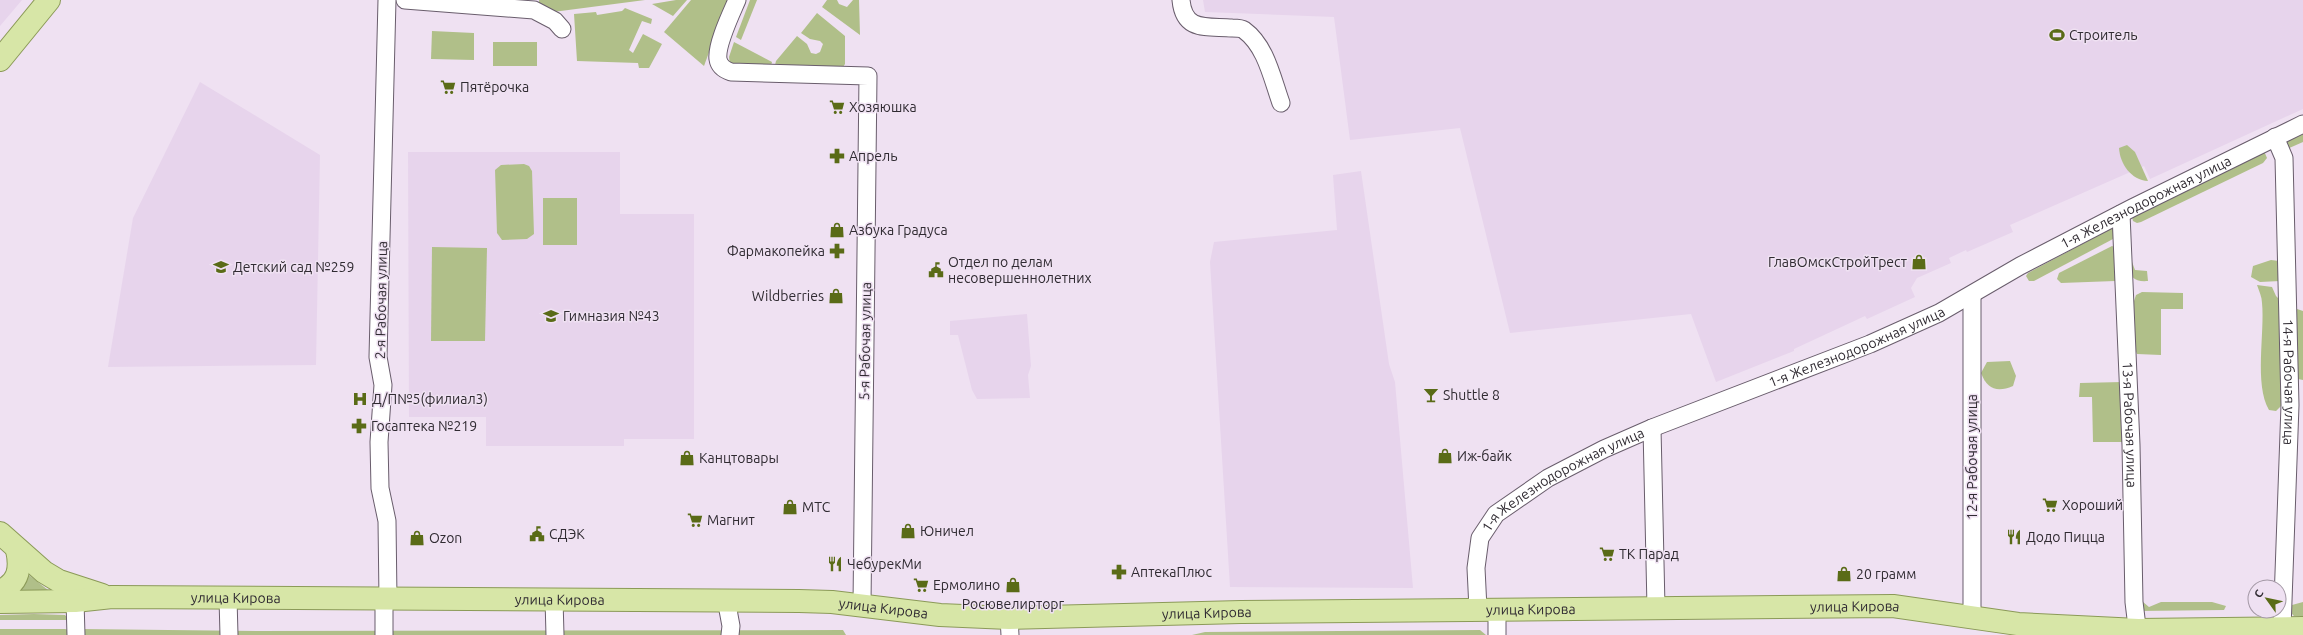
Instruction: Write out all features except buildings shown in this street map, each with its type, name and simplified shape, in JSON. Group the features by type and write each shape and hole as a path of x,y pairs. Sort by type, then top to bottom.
{"main road":[{"path":"0,60 49,0"},
{"name":"улица Кирова","path":"0,533 17,550 44,572 59,581 111,597"},
{"path":"0,591 14,581 18,574 20,564 17,550"},
{"name":"улица Кирова","path":"0,602 75,602 111,597 726,599 825,602 862,605 940,614 1009,627 1242,612 1894,606 2018,624 2138,632 2293,628"}],"street":[{"name":"2-я Рабочая улица","path":"384,635 387,521 380,488 379,442 383,385 378,356 387,0"},
{"path":"405,0 534,10 555,21 562,29"},
{"name":"5-я Рабочая улица","path":"737,0 719,50 718,59 720,65 731,72 868,76 862,605"},
{"path":"1181,0 1182,14 1188,21 1196,25 1243,29 1260,46 1281,103"},
{"name":"1-я Железнодорожная улица","path":"1497,635 1487,609 1477,553 1480,538 1496,514 1548,478 1604,449 1652,428 1870,344 1939,313 2020,266 2303,124"},
{"name":"14-я Рабочая улица","path":"2275,137 2284,158 2290,405 2293,628"},
{"name":"13-я Рабочая улица","path":"2121,214 2131,445 2134,602 2138,632"},
{"name":"12-я Рабочая улица","path":"1972,295 1972,618"},
{"path":"1652,428 1656,607"},
{"path":"228,598 229,635"},
{"path":"554,599 555,635"},
{"path":"726,599 731,626 730,635"},
{"path":"75,602 76,635"}],"shaded area":[{"path":"0,0 22,0 0,26"},
{"path":"1203,0 2303,0 2303,109 2150,179 2144,166 2010,225 2013,232 1967,252 1966,250 1949,258 1951,263 1917,278 1911,288 1915,297 1867,319 1865,316 1794,349 1794,351 1716,382 1691,314 1510,333 1460,128 1350,140 1334,17 1205,12"},
{"name":"Детский сад №259","path":"200,82 320,155 316,365 108,367 133,218"},
{"name":"Гимназия №43","path":"408,152 620,152 620,214 694,214 694,439 624,439 624,446 486,446 486,417 409,417"},
{"path":"1361,171 1389,364 1395,382 1413,588 1230,587 1210,262 1214,242 1337,230 1333,175"},
{"path":"1027,314 1031,366 1028,375 1030,398 977,399 972,390 958,335 950,335 950,321"}],"green space":[{"path":"539,0 645,0 553,12 539,4"},
{"path":"676,0 687,0 673,16 652,4"},
{"path":"691,0 728,0 704,66 664,32"},
{"path":"750,0 757,0 741,40 736,37"},
{"path":"827,0 837,0 839,4 847,7 853,0 859,0 860,35 822,7"},
{"path":"625,8 652,19 651,24 642,21 629,50 633,53 643,34 662,44 649,68 639,68 638,63 577,61 574,14 596,12 597,15 622,11"},
{"path":"817,13 845,36 845,64 841,70 775,65 776,61 797,36 807,44 811,53 816,54 820,52 823,44 820,41 810,39 801,33"},
{"path":"432,31 474,33 474,60 431,59"},
{"path":"493,42 537,42 537,66 493,66"},
{"path":"734,42 772,62 770,70 730,65 729,57"},
{"path":"2303,132 2303,142 2287,149 2284,140"},
{"path":"2127,145 2135,152 2148,181 2136,178 2124,165 2119,148"},
{"path":"2264,151 2267,158 2263,163 2141,222 2137,223 2133,221 2132,217"},
{"path":"524,164 529,166 532,171 534,234 527,239 502,240 497,233 495,170 501,165"},
{"path":"543,198 577,198 577,245 543,245"},
{"path":"2112,228 2116,231 2113,239 2034,281 2029,281 2026,276 2028,273"},
{"path":"2112,246 2117,248 2119,276 2115,281 2061,283 2057,279 2059,273"},
{"path":"432,247 487,248 485,341 431,341"},
{"path":"2271,260 2279,261 2280,281 2260,282 2251,277 2253,266"},
{"path":"2132,262 2135,270 2147,271 2148,281 2136,280 2132,276 2129,269 2129,264"},
{"path":"2257,285 2272,287 2276,296 2283,303 2282,405 2276,411 2269,410 2262,387 2261,358 2263,315 2261,296"},
{"path":"2142,292 2183,293 2183,309 2161,309 2161,355 2137,354 2135,349 2134,301 2136,295"},
{"path":"2297,309 2303,311 2303,380 2298,379 2293,353 2292,335"},
{"path":"2010,361 2016,376 2013,386 1997,389 1986,383 1981,373 1987,362"},
{"path":"2122,382 2124,442 2093,442 2092,397 2079,397 2080,383"},
{"path":"25,572 48,590 17,593"},
{"path":"2138,602 2143,602 2149,607 2161,602 2212,602 2226,606 2224,610 2139,611"},
{"path":"2303,602 2303,616 2294,616 2290,612 2292,605"},
{"path":"0,615 65,615 69,620 0,620"},
{"path":"0,629 65,629 69,630 69,635 0,635"},
{"path":"80,629 259,631 843,630 846,635 79,635"},
{"path":"1480,630 1486,635 1192,635 1205,632"}],"place":[{"name":"Строитель","path":"2057,35"},
{"name":"Пятёрочка","path":"448,87"},
{"name":"Хозяюшка","path":"837,107"},
{"name":"Апрель","path":"837,156"},
{"name":"Азбука Градуса","path":"837,230"},
{"name":"Фармакопейка","path":"837,251"},
{"name":"ГлавОмскСтройТрест","path":"1919,262"},
{"name":"Детский сад №259","path":"221,267"},
{"name":"Отдел по делам несовершеннолетних","path":"936,270"},
{"name":"Wildberries","path":"836,296"},
{"name":"Гимназия №43","path":"551,316"},
{"name":"Shuttle 8","path":"1431,395"},
{"name":"Д/П№5(филиал3)","path":"360,399"},
{"name":"Госаптека №219","path":"359,426"},
{"name":"Иж-байк","path":"1445,456"},
{"name":"Канцтовары","path":"687,458"},
{"name":"Хороший","path":"2050,505"},
{"name":"МТС","path":"790,507"},
{"name":"Магнит","path":"695,520"},
{"name":"Юничел","path":"908,531"},
{"name":"СДЭК","path":"537,534"},
{"name":"Додо Пицца","path":"2014,537"},
{"name":"Ozon","path":"417,538"},
{"name":"ТК Парад","path":"1607,554"},
{"name":"ЧебурекМи","path":"835,564"},
{"name":"АптекаПлюс","path":"1119,572"},
{"name":"20 грамм","path":"1844,574"},
{"name":"Ермолино","path":"921,585"},
{"name":"Росювелирторг","path":"1013,585"}]}
